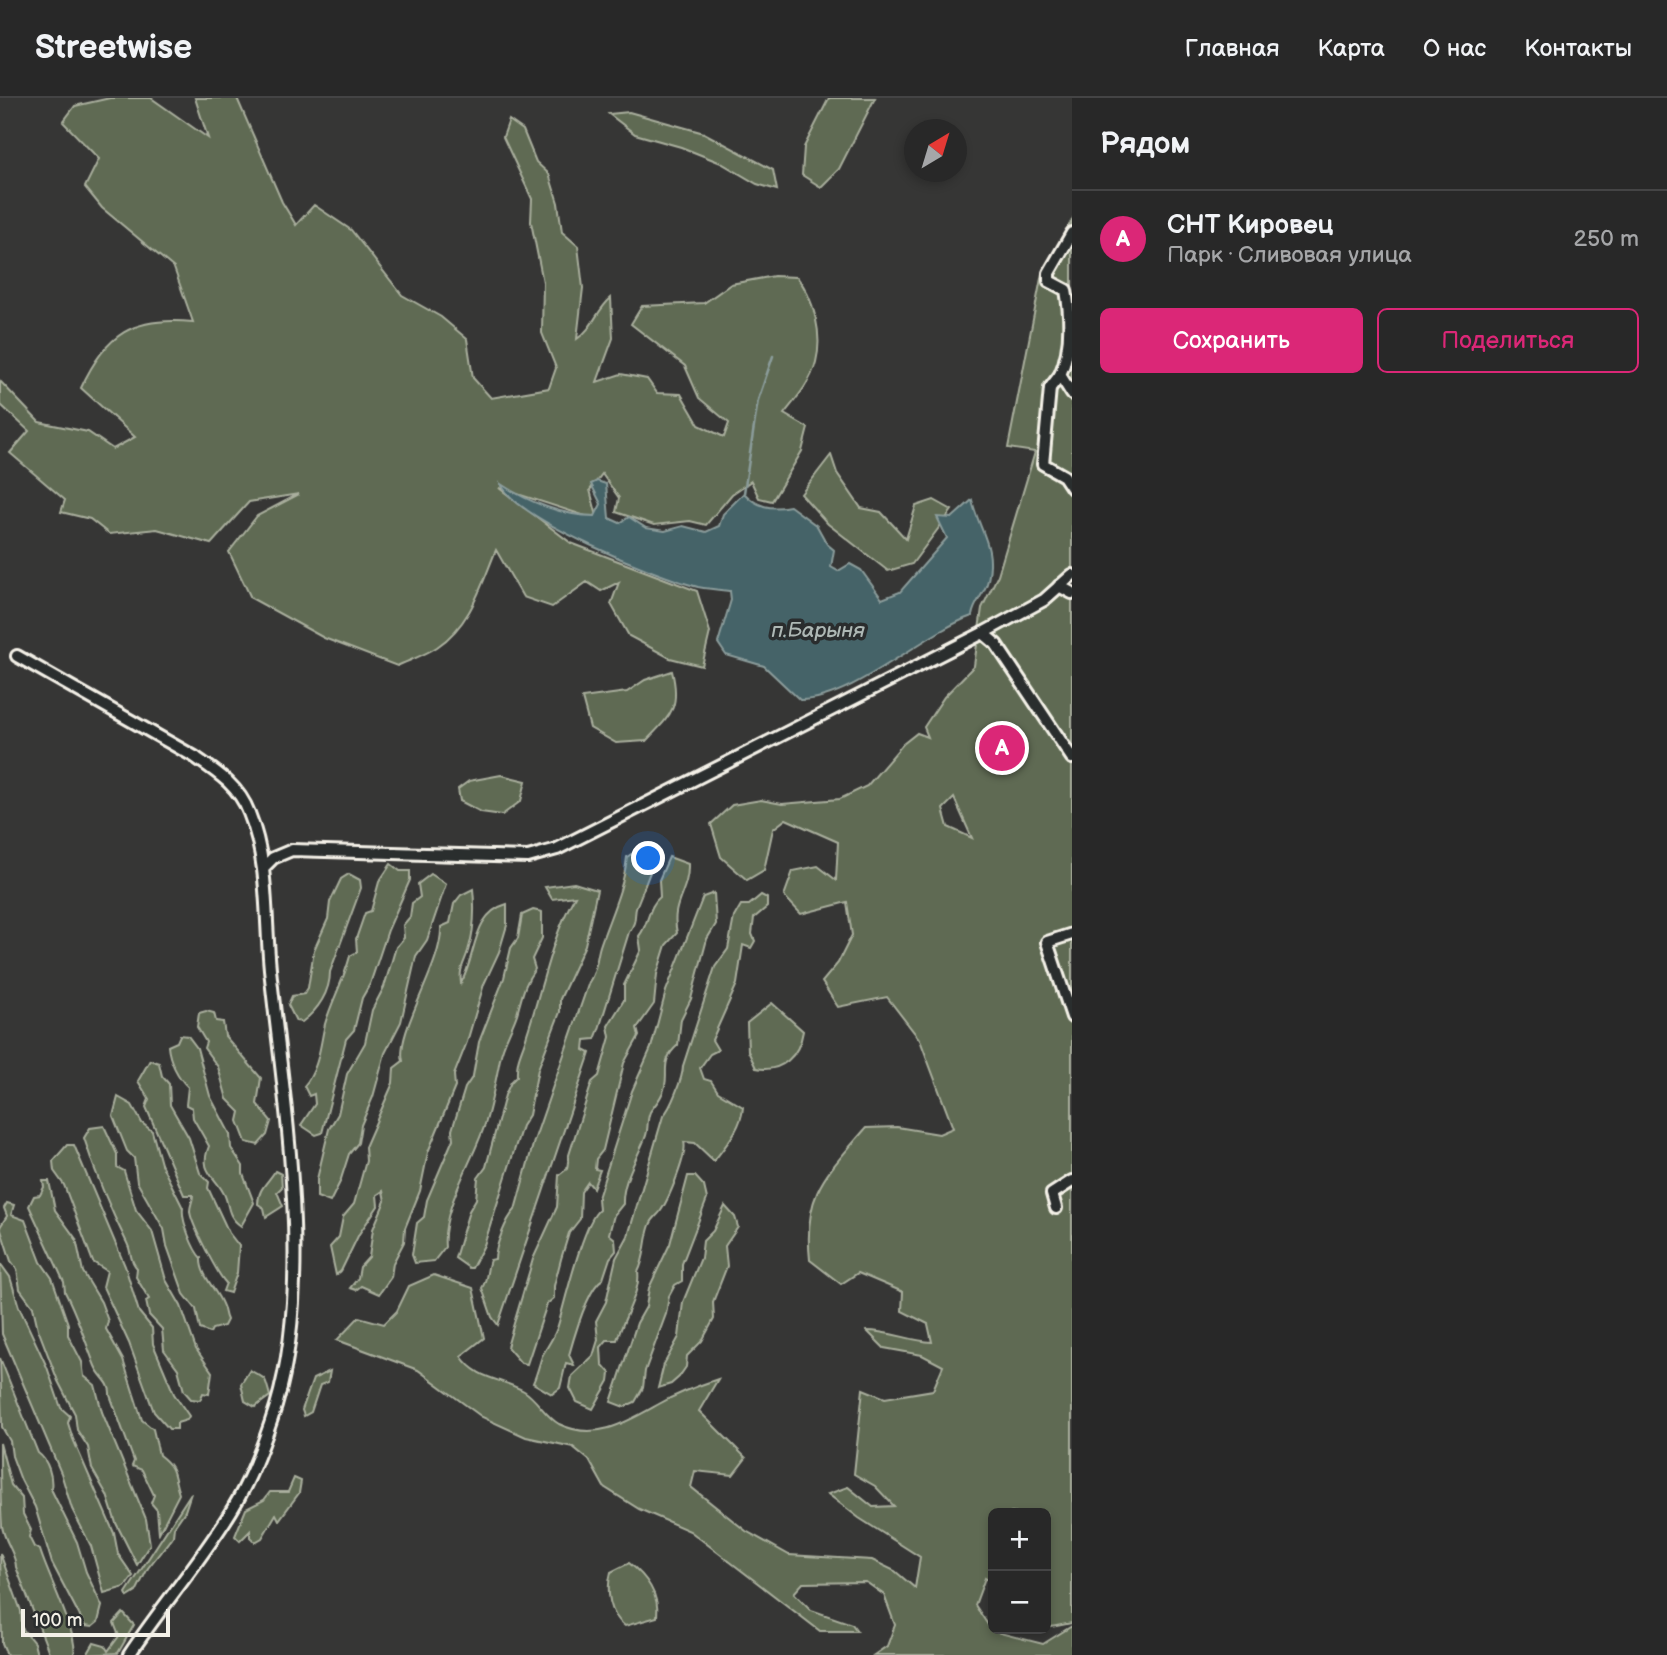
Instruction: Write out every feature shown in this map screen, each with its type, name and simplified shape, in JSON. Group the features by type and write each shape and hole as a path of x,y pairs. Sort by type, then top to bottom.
{"street":[{"path":"1072,233 1049,273 1049,281 1066,290 1070,311 1070,344 1060,375 1051,388 1043,464 1064,476 1072,488"},
{"path":"1060,375 1072,394"},
{"path":"264,868 273,858 292,850 528,857 556,849 983,633 1044,600 1072,575"},
{"path":"1059,586 1072,593"},
{"path":"983,633 996,644 1072,758"},
{"path":"17,656 195,757 233,784 249,812 264,868 292,1192 294,1289 287,1352 268,1429 234,1507 129,1655"},
{"path":"1072,934 1047,942 1072,1017"},
{"path":"1056,1208 1052,1194 1072,1181"}],"green space":[{"path":"110,98 151,98 208,138 195,98 237,98 282,202 296,225 314,205 351,230 402,295 441,317 467,339 473,378 491,398 549,388 556,368 542,333 543,282 531,222 532,199 503,137 509,120 523,130 536,162 549,174 558,203 562,232 578,246 583,288 577,339 611,298 613,338 597,382 621,374 647,379 657,393 681,394 699,425 724,437 729,423 699,398 685,366 631,324 642,306 704,303 731,284 774,276 797,277 808,295 816,317 818,351 811,376 784,414 808,428 802,451 772,501 759,498 751,481 732,494 706,525 690,521 654,525 616,512 619,498 602,474 590,490 598,520 499,488 571,543 697,591 710,632 702,666 670,658 629,636 611,604 619,582 601,591 587,582 552,607 523,597 496,550 467,616 449,638 428,652 397,666 324,638 251,598 229,552 257,516 299,494 249,502 211,544 157,529 109,534 90,519 61,512 65,500 10,453 29,431 0,404 0,381 39,422 88,432 113,449 135,437 81,388 91,369 112,341 124,332 154,322 193,322 174,268 102,208 85,187 99,159 63,122 75,106"},
{"path":"829,98 875,98 839,169 821,187 802,175 804,147"},
{"path":"629,112 704,133 773,170 777,190 757,184 721,163 681,147 635,134 609,114"},
{"path":"1072,220 1072,1623 1051,1627 1051,1508 988,1508 988,1580 985,1578 975,1605 988,1625 988,1634 1004,1634 1043,1644 1072,1626 1072,1655 874,1655 887,1646 895,1625 884,1595 866,1582 803,1583 794,1593 811,1610 852,1624 857,1631 820,1631 690,1531 639,1509 604,1487 589,1460 573,1447 526,1437 482,1417 418,1370 337,1340 359,1317 384,1324 397,1311 409,1286 434,1275 473,1288 484,1338 461,1356 467,1364 482,1374 524,1391 559,1424 586,1431 611,1428 680,1393 718,1379 699,1411 746,1458 733,1475 695,1471 691,1487 746,1531 789,1555 872,1560 895,1571 915,1588 920,1557 859,1518 828,1494 848,1487 873,1507 894,1506 875,1486 854,1474 863,1389 885,1398 933,1390 943,1366 922,1355 884,1348 867,1331 932,1342 928,1324 902,1311 903,1292 858,1273 841,1284 810,1260 810,1218 814,1201 828,1173 866,1128 897,1127 939,1134 953,1128 920,1040 887,997 838,1007 822,982 838,963 852,935 847,902 801,914 784,896 793,871 818,866 836,880 838,842 786,819 773,829 764,870 747,880 721,857 711,824 732,805 761,800 782,804 840,799 867,786 903,744 917,733 928,737 924,727 944,697 974,666 982,608 998,575 1035,452 1008,448 1042,273","holes":["954,798 972,838 948,827 943,809"]},
{"path":"831,455 837,473 861,508 881,512 906,539 916,506 934,500 952,510 912,564 888,571 828,524 801,494"},
{"path":"672,671 675,694 672,710 646,741 616,743 590,728 582,698 627,692 645,680"},
{"path":"501,775 526,781 521,801 502,815 481,812 460,801 458,789 469,781"},
{"path":"636,851 640,859 645,859 652,867 637,905 599,1029 595,1039 585,1040 584,1050 590,1053 498,1325 492,1317 482,1288 490,1260 495,1259 502,1233 515,1210 534,1141 620,891 627,857"},
{"path":"669,857 688,864 686,883 676,913 677,933 666,945 657,974 654,1004 637,1028 639,1036 624,1063 603,1150 596,1159 595,1169 600,1170 593,1188 588,1182 581,1192 580,1219 569,1233 554,1286 554,1298 547,1304 527,1364 521,1363 507,1347 533,1259 557,1207 559,1175 567,1169 592,1082 599,1076 610,1037 608,1026 624,1000 624,985 641,950 639,936 653,905 660,897 659,880"},
{"path":"391,864 400,871 410,871 410,880 388,930 370,984 362,998 354,1030 346,1039 322,1133 316,1135 301,1125 315,1104 314,1094 309,1096 304,1086 316,1064 325,1024 350,956 357,952 356,939 365,913 371,911 379,882"},
{"path":"349,874 360,880 361,888 330,972 328,987 313,1012 302,1022 296,1021 288,1005 292,996 304,994 308,988 314,950 328,919 330,902 341,879"},
{"path":"431,874 446,884 427,940 416,956 401,1022 385,1053 373,1097 361,1125 358,1143 349,1154 330,1202 317,1197 317,1179 329,1129 338,1114 347,1074 365,1043 372,1010 384,987 396,947 404,938 403,925 410,917 412,903 420,897 418,884"},
{"path":"574,883 597,890 585,945 560,999 560,1012 538,1069 529,1115 522,1126 484,1245 472,1268 469,1268 455,1258 469,1211 476,1199 478,1178 486,1167 505,1095 517,1076 519,1059 553,946 575,896 552,899 545,887"},
{"path":"473,889 473,928 461,970 461,983 481,926 495,909 507,904 507,925 454,1075 455,1087 428,1152 420,1191 405,1228 404,1242 393,1263 391,1277 379,1294 361,1286 356,1290 350,1288 358,1278 360,1267 369,1257 373,1229 385,1201 383,1191 377,1195 378,1206 359,1234 341,1271 336,1275 330,1247 339,1237 343,1217 354,1204 366,1161 365,1147 393,1083 394,1068 403,1061 402,1048 406,1033 435,959 441,927 450,923 454,904 461,895"},
{"path":"714,893 716,924 707,939 691,999 681,1019 678,1045 666,1064 665,1087 650,1112 646,1135 625,1187 623,1204 614,1215 609,1234 615,1239 616,1251 582,1313 569,1355 574,1365 566,1363 560,1388 552,1394 533,1383 542,1356 558,1327 587,1229 599,1210 598,1198 632,1091 651,1048 666,991 703,897"},
{"path":"761,895 767,898 767,907 754,918 752,934 755,941 751,948 743,945 737,984 712,1040 718,1050 710,1054 700,1068 704,1079 711,1081 718,1092 743,1107 740,1122 714,1161 695,1143 684,1142 683,1156 672,1188 650,1225 638,1272 637,1288 617,1340 607,1340 601,1347 602,1364 610,1373 609,1381 593,1409 577,1402 570,1388 572,1376 593,1356 598,1340 596,1321 606,1302 616,1258 628,1236 663,1116 679,1085 715,967 728,949 734,917 741,905 749,905"},
{"path":"533,910 542,912 542,938 532,959 535,969 526,985 503,1047 486,1121 453,1200 445,1232 445,1247 434,1261 415,1263 412,1255 417,1223 424,1217 427,1200 453,1139 452,1130 465,1088 473,1076 479,1042 504,978 511,948 518,938 522,915"},
{"path":"772,1003 803,1031 801,1040 788,1061 774,1068 756,1068 748,1051 747,1023"},
{"path":"199,1013 214,1013 216,1021 223,1022 225,1036 261,1078 257,1104 271,1121 267,1135 258,1145 246,1142 238,1121 240,1112 227,1099 218,1067 204,1048 206,1042 197,1027"},
{"path":"180,1035 188,1036 197,1048 210,1096 230,1134 231,1148 243,1166 243,1174 254,1203 241,1226 232,1218 223,1192 208,1172 206,1154 209,1146 193,1118 192,1108 186,1105 188,1087 170,1057 168,1046 177,1042"},
{"path":"150,1060 159,1063 162,1076 169,1084 170,1105 189,1138 200,1173 209,1182 208,1188 229,1233 239,1246 237,1273 230,1293 223,1291 226,1283 211,1260 191,1217 193,1195 184,1195 146,1107 149,1099 138,1081"},
{"path":"118,1097 132,1105 142,1123 152,1131 161,1164 183,1208 188,1235 223,1306 227,1320 224,1326 212,1329 210,1333 200,1329 196,1309 184,1294 167,1246 164,1229 137,1182 134,1158 127,1151 113,1116"},
{"path":"104,1126 117,1154 117,1167 124,1171 136,1210 152,1231 166,1280 181,1306 196,1349 212,1372 209,1394 203,1393 200,1400 191,1399 184,1391 178,1369 164,1350 162,1329 149,1315 146,1301 149,1299 136,1277 137,1268 129,1246 104,1192 84,1138 90,1128"},
{"path":"67,1145 74,1145 125,1266 139,1312 152,1328 153,1344 174,1394 189,1416 187,1420 177,1423 177,1429 169,1429 154,1412 129,1343 103,1287 107,1271 93,1262 64,1185 54,1171 53,1161"},
{"path":"275,1171 281,1174 282,1187 277,1192 283,1206 266,1217 264,1208 258,1204 258,1198"},
{"path":"688,1176 695,1176 704,1186 707,1199 682,1264 682,1281 675,1285 669,1296 666,1314 645,1371 643,1388 635,1402 624,1407 611,1402 637,1323 646,1307 649,1288 670,1244"},
{"path":"43,1181 49,1181 55,1210 76,1239 83,1272 101,1302 108,1321 106,1329 123,1360 142,1420 153,1429 159,1455 173,1472 179,1494 159,1533 157,1510 151,1503 154,1495 142,1470 132,1466 134,1461 109,1387 95,1366 65,1292 64,1282 29,1206 34,1196 40,1195 44,1187"},
{"path":"7,1203 14,1205 11,1215 25,1220 41,1262 52,1278 68,1324 68,1335 82,1362 84,1376 95,1385 102,1412 146,1519 150,1544 137,1565 116,1523 107,1495 92,1469 88,1447 77,1430 75,1414 58,1381 38,1329 33,1307 20,1289 17,1269 11,1261 0,1227 7,1216 4,1208"},
{"path":"725,1206 735,1217 738,1227 725,1246 727,1266 713,1302 714,1319 702,1341 687,1356 686,1367 679,1377 671,1384 658,1388 664,1364 679,1337 683,1302 701,1258 703,1241 713,1231"},
{"path":"0,1263 10,1277 19,1307 47,1367 61,1408 70,1416 68,1423 73,1439 114,1533 118,1554 133,1576 125,1587 104,1593 91,1546 72,1509 61,1473 2,1334"},
{"path":"0,1358 38,1453 47,1464 51,1489 77,1542 86,1572 102,1606 98,1622 92,1627 85,1626 52,1563 35,1507 21,1480 12,1456 10,1441 2,1427"},
{"path":"250,1370 264,1379 270,1396 255,1407 245,1401 241,1384"},
{"path":"330,1371 328,1382 320,1385 311,1412 304,1416 302,1410 313,1379"},
{"path":"0,1443 11,1485 22,1498 23,1514 31,1530 29,1537 34,1547 40,1550 72,1634 74,1655 50,1655 5,1537 1,1516"},
{"path":"294,1478 301,1481 299,1493 279,1520 276,1514 262,1538 255,1542 250,1537 250,1531 240,1541 235,1536 246,1509 264,1500 270,1492 288,1492"},
{"path":"191,1493 185,1511 174,1527 173,1536 148,1568 136,1592 128,1597 126,1593"},
{"path":"0,1553 21,1611 22,1628 34,1643 37,1655 7,1655 2,1643"},
{"path":"629,1563 651,1587 656,1601 657,1617 625,1626 612,1609 609,1587 611,1572"},
{"path":"123,1613 134,1625 118,1653 87,1655 94,1643 105,1646 108,1651 119,1636 114,1623"}],"water":[{"name":"п.Барыня","path":"597,481 606,484 609,518 620,523 629,517 646,528 665,531 683,526 706,532 719,526 723,514 744,493 754,502 765,506 790,506 817,526 827,544 834,550 831,567 838,571 850,564 861,570 882,599 900,592 947,538 937,517 952,518 972,500 990,558 988,580 972,616 932,636 865,678 821,697 800,700 764,666 726,655 718,643 731,600 730,591 698,587 622,560 533,514 512,498 501,484 546,507 571,514 595,516 601,504 591,484"}],"waterway":[{"path":"744,493 758,400 773,356"}],"place":[{"name":"СНТ Кировец","path":"1002,748"}]}
